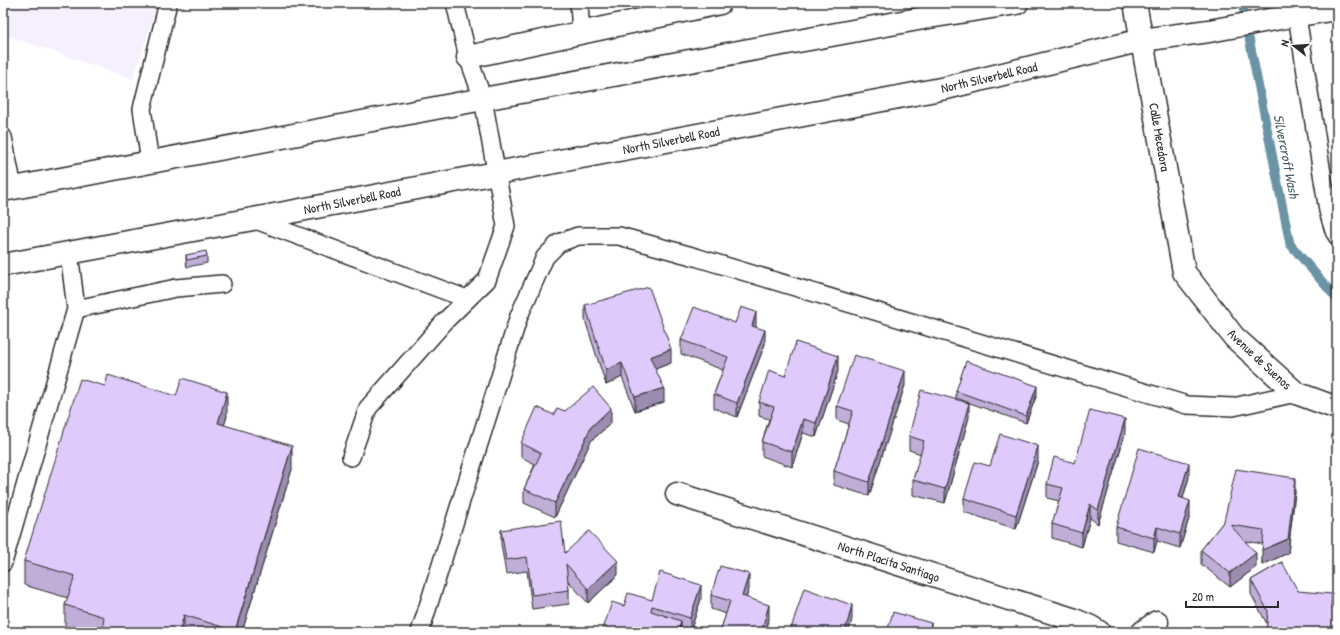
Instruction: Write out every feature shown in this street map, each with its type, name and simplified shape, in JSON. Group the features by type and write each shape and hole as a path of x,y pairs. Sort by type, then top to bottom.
{"main road":[{"path":"468,57 720,3"},
{"path":"8,189 483,99 929,17 1017,3"},
{"name":"Calle Mecedora","path":"1135,3 1184,272"},
{"name":"North Silverbell Road","path":"3,265 946,88 1142,40 1209,31 1337,9"},
{"name":"Avenue de Suenos","path":"1184,272 1234,337 1296,393 1337,408"},
{"name":"North Placita Santiago","path":"677,494 1064,617 1091,627 1099,632"}],"lane":[{"path":"150,162 142,110 168,3"},
{"path":"351,457 368,408 446,320 486,280 506,226 483,99 468,57 455,3"},
{"path":"579,3 581,33"},
{"path":"1291,16 1328,211 1337,236"},
{"path":"3,137 8,189"},
{"path":"253,219 467,299"},
{"path":"420,632 519,316 545,257 559,243 578,236 619,236 692,256 1187,404 1233,407 1296,393"},
{"path":"3,563 76,309 69,252"},
{"path":"76,309 176,288 222,284"}],"shaded area":[{"path":"3,3 158,3 133,79 3,34"}],"building":[{"path":"206,251 207,256 187,260 186,255"},
{"path":"649,287 671,349 650,357 664,388 635,397 622,363 606,370 585,305"},
{"path":"694,307 735,323 741,307 756,312 752,326 765,330 737,403 714,394 728,357 681,340"},
{"path":"796,342 838,356 816,423 803,419 792,452 762,442 774,407 759,402 769,370 785,376"},
{"path":"854,355 905,371 869,482 834,471 853,411 837,406"},
{"path":"966,361 1037,386 1026,416 956,391"},
{"path":"108,375 176,396 182,378 227,392 218,423 292,446 235,631 184,615 179,632 122,632 103,626 104,617 65,605 75,576 24,561 80,379 105,386"},
{"path":"593,387 611,408 591,427 555,503 524,489 541,453 521,443 537,407 554,415 557,408 565,411"},
{"path":"921,390 969,403 945,489 913,480 924,441 909,436"},
{"path":"1090,410 1125,419 1098,510 1090,504 1082,533 1052,524 1063,488 1047,484 1054,457 1075,463"},
{"path":"1000,434 1038,446 1016,515 964,498 975,462 990,466"},
{"path":"1139,448 1189,463 1179,497 1190,501 1180,534 1157,527 1154,538 1116,527"},
{"path":"1236,469 1295,478 1288,539 1262,550 1264,530 1230,525 1256,553 1230,573 1201,550 1224,521"},
{"path":"561,521 565,553 589,531 618,561 588,589 566,564 569,590 532,595 527,557 506,560 501,530"},
{"path":"1282,562 1298,591 1332,594 1331,608 1337,609 1337,632 1266,632 1268,611 1251,580"},
{"path":"720,566 749,574 742,596 769,605 761,632 720,632 730,601 711,595"},
{"path":"660,572 701,585 690,618 652,606 651,611 681,621 678,632 602,632 612,602 624,606 628,593 652,600"},
{"path":"804,588 852,605 845,632 790,632"},
{"path":"893,612 931,623 929,632 887,632"}],"waterway":[{"name":"Silvercroft Wash","path":"1242,3 1290,244 1337,299"}]}
